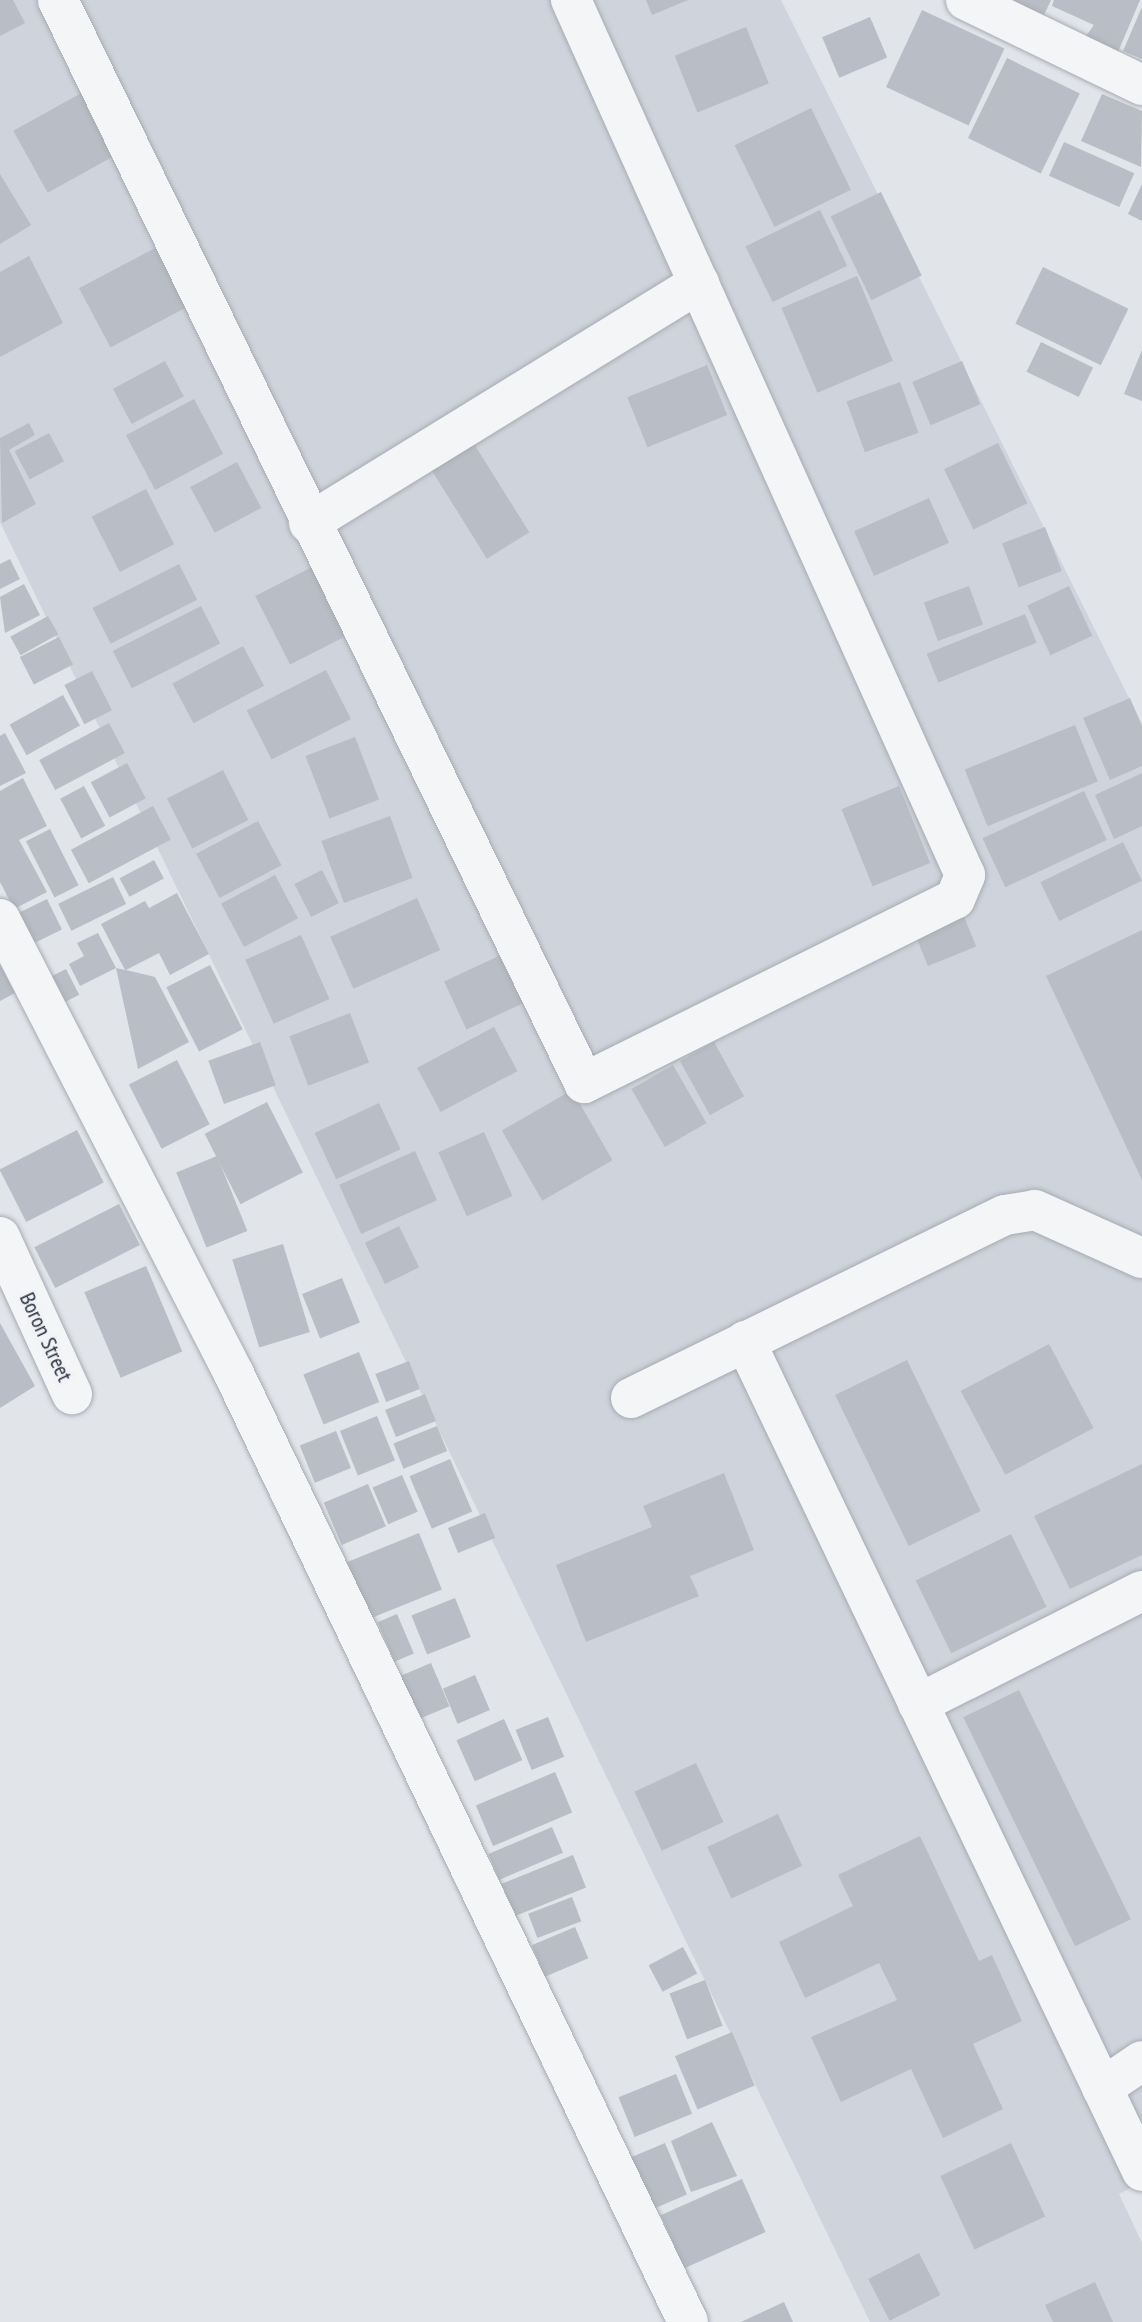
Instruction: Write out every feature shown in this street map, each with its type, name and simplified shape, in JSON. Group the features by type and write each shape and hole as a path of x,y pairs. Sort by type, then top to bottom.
{"street":[{"path":"58,0 309,523 584,1083 955,899 965,875 571,0"},
{"path":"966,0 1142,85"},
{"path":"309,523 699,283"},
{"path":"0,919 234,1374 688,2322"},
{"path":"631,1398 1005,1215 1035,1210 1142,1258"},
{"name":"Boron Street","path":"1,1240 72,1394"},
{"path":"745,1341 1142,2171"},
{"path":"918,1704 1142,1591"},
{"path":"1102,2088 1142,2061"}],"shaded area":[{"path":"0,0 781,0 1142,724 1142,2182 1119,2194 1142,2243 1142,2322 870,2322 0,522"}],"building":[{"path":"0,0 13,0 25,23 0,36"},
{"path":"646,0 688,0 652,15"},
{"path":"1009,0 1051,0 1044,15"},
{"path":"1054,0 1140,0 1118,52 1086,36 1094,25 1052,6"},
{"path":"1142,7 1142,59 1123,51"},
{"path":"922,10 1004,48 969,125 886,87"},
{"path":"870,17 887,58 839,78 822,37"},
{"path":"746,27 769,84 697,112 675,56"},
{"path":"1007,58 1080,94 1041,174 968,138"},
{"path":"85,91 119,153 48,193 13,131"},
{"path":"1102,94 1142,111 1141,167 1081,141"},
{"path":"811,108 851,190 774,227 735,145"},
{"path":"1064,142 1134,173 1119,207 1049,176"},
{"path":"0,174 31,225 0,244"},
{"path":"1142,184 1142,221 1128,214"},
{"path":"881,192 922,276 871,300 831,217"},
{"path":"820,210 847,266 773,302 745,246"},
{"path":"155,248 186,307 111,348 79,288"},
{"path":"29,256 63,323 0,357 0,272"},
{"path":"1043,267 1128,309 1101,365 1015,324"},
{"path":"857,276 893,361 817,393 782,308"},
{"path":"1041,342 1093,367 1079,397 1027,372"},
{"path":"1142,350 1142,401 1124,394"},
{"path":"165,361 184,396 132,424 113,389"},
{"path":"962,361 980,404 931,425 912,382"},
{"path":"707,365 727,415 647,447 627,397"},
{"path":"900,382 918,433 865,452 846,401"},
{"path":"194,399 223,454 155,490 126,435"},
{"path":"29,423 35,435 9,450 36,504 2,523 0,438"},
{"path":"49,433 64,461 30,480 15,451"},
{"path":"471,439 529,532 487,559 429,465"},
{"path":"998,443 1027,503 973,530 944,469"},
{"path":"237,462 261,508 215,533 190,487"},
{"path":"146,489 174,544 120,572 92,517"},
{"path":"929,498 949,543 874,576 854,531"},
{"path":"1045,527 1062,571 1019,587 1002,543"},
{"path":"10,559 20,579 0,589 0,564"},
{"path":"179,564 197,600 111,644 93,608"},
{"path":"314,566 349,635 290,665 255,596"},
{"path":"24,584 40,615 5,633 0,597"},
{"path":"969,586 983,625 938,641 924,602"},
{"path":"1069,586 1092,636 1051,655 1027,605"},
{"path":"201,606 220,643 132,688 113,651"},
{"path":"1025,614 1037,643 938,682 927,654"},
{"path":"48,616 58,634 21,655 10,637"},
{"path":"59,637 73,665 34,685 20,657"},
{"path":"243,646 264,686 193,723 172,684"},
{"path":"326,670 351,719 272,759 247,710"},
{"path":"92,671 112,710 84,724 64,685"},
{"path":"63,695 80,726 27,755 10,725"},
{"path":"1130,698 1142,726 1142,766 1110,780 1083,718"},
{"path":"109,723 125,753 55,790 39,760"},
{"path":"1075,725 1098,782 988,826 965,770"},
{"path":"5,733 26,773 0,786 0,736"},
{"path":"355,737 379,800 330,819 306,756"},
{"path":"127,763 146,798 110,818 91,782"},
{"path":"223,770 248,820 192,848 167,799"},
{"path":"1142,773 1142,826 1114,839 1095,795"},
{"path":"23,778 47,826 19,840 47,892 14,909 0,882 0,791"},
{"path":"84,786 105,826 81,838 60,799"},
{"path":"899,786 930,863 873,886 842,809"},
{"path":"1084,791 1107,840 1005,887 982,838"},
{"path":"153,806 171,840 89,883 71,850"},
{"path":"390,816 413,878 344,903 321,841"},
{"path":"258,821 281,865 220,898 196,854"},
{"path":"50,829 79,885 55,897 26,841"},
{"path":"1123,842 1142,881 1059,921 1040,882"},
{"path":"154,860 164,879 129,897 120,878"},
{"path":"322,870 339,903 311,917 294,884"},
{"path":"275,875 298,918 244,947 221,904"},
{"path":"113,877 126,904 71,931 58,904"},
{"path":"177,893 209,954 170,975 159,953 126,970 155,977 189,1042 138,1069 116,968 125,970 101,924 145,901 149,908"},
{"path":"417,898 440,950 353,989 330,937"},
{"path":"47,899 62,930 32,944 17,913"},
{"path":"963,914 976,946 928,966 915,933"},
{"path":"1142,930 1142,1180 1046,976"},
{"path":"98,933 116,968 80,986 69,964 84,956 77,943"},
{"path":"301,935 329,999 274,1024 245,960"},
{"path":"503,954 525,1002 466,1030 444,981"},
{"path":"0,965 15,993 0,1001"},
{"path":"210,965 243,1029 199,1051 166,987"},
{"path":"66,969 79,995 56,1007 43,981"},
{"path":"350,1013 369,1062 308,1086 289,1036"},
{"path":"494,1027 517,1071 441,1112 417,1068"},
{"path":"260,1042 276,1085 224,1104 208,1061"},
{"path":"714,1042 744,1096 710,1115 680,1061"},
{"path":"177,1060 210,1124 162,1149 129,1085"},
{"path":"673,1065 706,1123 665,1147 631,1089"},
{"path":"572,1090 612,1160 542,1201 502,1130"},
{"path":"267,1102 303,1172 240,1204 205,1134"},
{"path":"379,1103 401,1149 336,1179 315,1133"},
{"path":"77,1130 104,1183 26,1222 0,1169"},
{"path":"484,1132 512,1196 467,1216 438,1152"},
{"path":"415,1151 437,1200 361,1234 339,1185"},
{"path":"217,1156 247,1231 207,1248 176,1172"},
{"path":"119,1204 140,1245 55,1288 34,1247"},
{"path":"399,1226 419,1267 385,1284 365,1243"},
{"path":"283,1244 310,1332 259,1347 232,1259"},
{"path":"146,1266 182,1352 121,1378 84,1292"},
{"path":"342,1278 360,1323 320,1339 302,1294"},
{"path":"0,1323 35,1386 0,1408"},
{"path":"1049,1344 1094,1428 1005,1475 961,1391"},
{"path":"359,1352 379,1402 324,1425 303,1374"},
{"path":"907,1360 981,1511 909,1546 835,1395"},
{"path":"409,1361 420,1389 386,1402 375,1374"},
{"path":"425,1394 436,1421 396,1437 385,1410"},
{"path":"377,1416 395,1461 358,1475 340,1431"},
{"path":"437,1426 447,1451 404,1469 393,1444"},
{"path":"336,1431 351,1468 315,1483 300,1446"},
{"path":"450,1459 472,1511 432,1529 409,1476"},
{"path":"1142,1464 1142,1555 1070,1589 1034,1516"},
{"path":"724,1473 754,1550 690,1576 699,1596 586,1642 556,1565 652,1527 643,1506"},
{"path":"402,1475 418,1512 388,1524 373,1488"},
{"path":"368,1484 386,1526 342,1545 324,1503"},
{"path":"485,1513 495,1538 458,1553 448,1528"},
{"path":"419,1533 442,1590 370,1619 347,1562"},
{"path":"1011,1534 1047,1607 951,1653 916,1580"},
{"path":"455,1598 471,1637 427,1655 411,1616"},
{"path":"397,1614 414,1654 394,1662 378,1622"},
{"path":"431,1663 449,1706 416,1720 398,1677"},
{"path":"475,1675 490,1710 458,1724 443,1689"},
{"path":"1019,1690 1131,1919 1075,1946 963,1717"},
{"path":"548,1717 564,1757 532,1770 516,1730"},
{"path":"504,1719 522,1760 475,1781 456,1740"},
{"path":"696,1763 723,1822 662,1851 634,1792"},
{"path":"555,1772 572,1813 493,1846 476,1806"},
{"path":"778,1814 802,1866 731,1899 707,1847"},
{"path":"552,1827 563,1853 499,1880 488,1854"},
{"path":"920,1836 979,1961 992,1955 1022,2021 973,2044 1003,2109 943,2138 911,2069 841,2102 811,2037 897,2000 879,1963 805,1998 779,1942 853,1906 838,1875"},
{"path":"573,1855 586,1887 515,1916 502,1884"},
{"path":"572,1897 581,1921 537,1938 528,1914"},
{"path":"575,1927 588,1958 545,1977 532,1945"},
{"path":"683,1947 697,1973 663,1992 649,1965"},
{"path":"705,1980 723,2026 687,2039 670,1994"},
{"path":"732,2032 755,2085 698,2110 675,2056"},
{"path":"676,2074 692,2114 635,2137 619,2097"},
{"path":"712,2122 737,2176 691,2192 671,2141"},
{"path":"665,2143 687,2195 652,2209 630,2158"},
{"path":"1011,2143 1045,2216 975,2249 940,2176"},
{"path":"742,2179 766,2232 684,2268 661,2215"},
{"path":"919,2253 940,2295 890,2321 868,2279"},
{"path":"1095,2282 1113,2322 1053,2322 1045,2305"},
{"path":"784,2302 793,2322 741,2322"}]}
